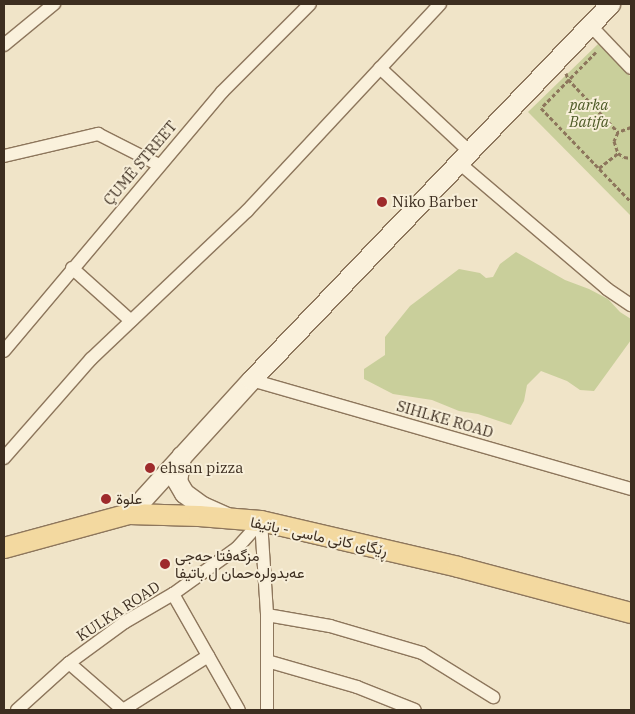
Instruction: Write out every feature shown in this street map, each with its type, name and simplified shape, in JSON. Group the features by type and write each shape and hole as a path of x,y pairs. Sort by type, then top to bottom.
{"main road":[{"path":"129,514 251,380 610,4"},
{"path":"181,456 177,481 184,493 202,506 233,520"},
{"name":"ڕێگای کانی ماسی - باتيفا","path":"4,548 129,514 199,516 261,521 467,569 631,613"}],"street":[{"path":"4,45 54,4"},
{"name":"ÇUMÊ STREET","path":"4,351 222,92 310,4"},
{"path":"4,458 91,359 247,211 440,4"},
{"path":"590,25 631,68"},
{"path":"380,68 464,156 607,289 631,305"},
{"path":"4,156 98,134 159,166"},
{"path":"72,268 131,321"},
{"name":"SIHLKE ROAD","path":"251,380 631,489"},
{"path":"261,521 268,615 267,710"},
{"name":"KULKA ROAD","path":"17,710 69,663 125,622 172,594 237,548 261,521"},
{"path":"172,594 239,710"},
{"path":"268,615 330,626 422,653 492,697"},
{"path":"69,663 123,710 208,656"},
{"path":"267,661 357,687 415,710"}],"path":[{"path":"599,49 541,108 631,202"},
{"path":"560,56 568,79 618,132"},
{"path":"631,127 618,132 614,141 618,153 624,157 631,158"},
{"path":"599,168 618,153"}],"green space":[{"name":"parka Batifa","path":"598,44 631,77 631,216 528,112"},
{"path":"516,252 565,280 608,299 620,312 631,319 631,340 594,391 580,390 567,381 541,371 527,385 524,401 511,425 478,414 459,411 432,400 393,394 364,379 364,369 385,355 385,337 410,306 459,269 480,273 486,278 493,277 500,264"}],"place":[{"name":"Niko Barber","path":"382,202"},
{"name":"ehsan pizza","path":"150,468"},
{"name":"علوة","path":"106,499"},
{"name":"مزگەفتا حەجی عەبدولرەحمان ل باتیفا","path":"165,564"}]}
